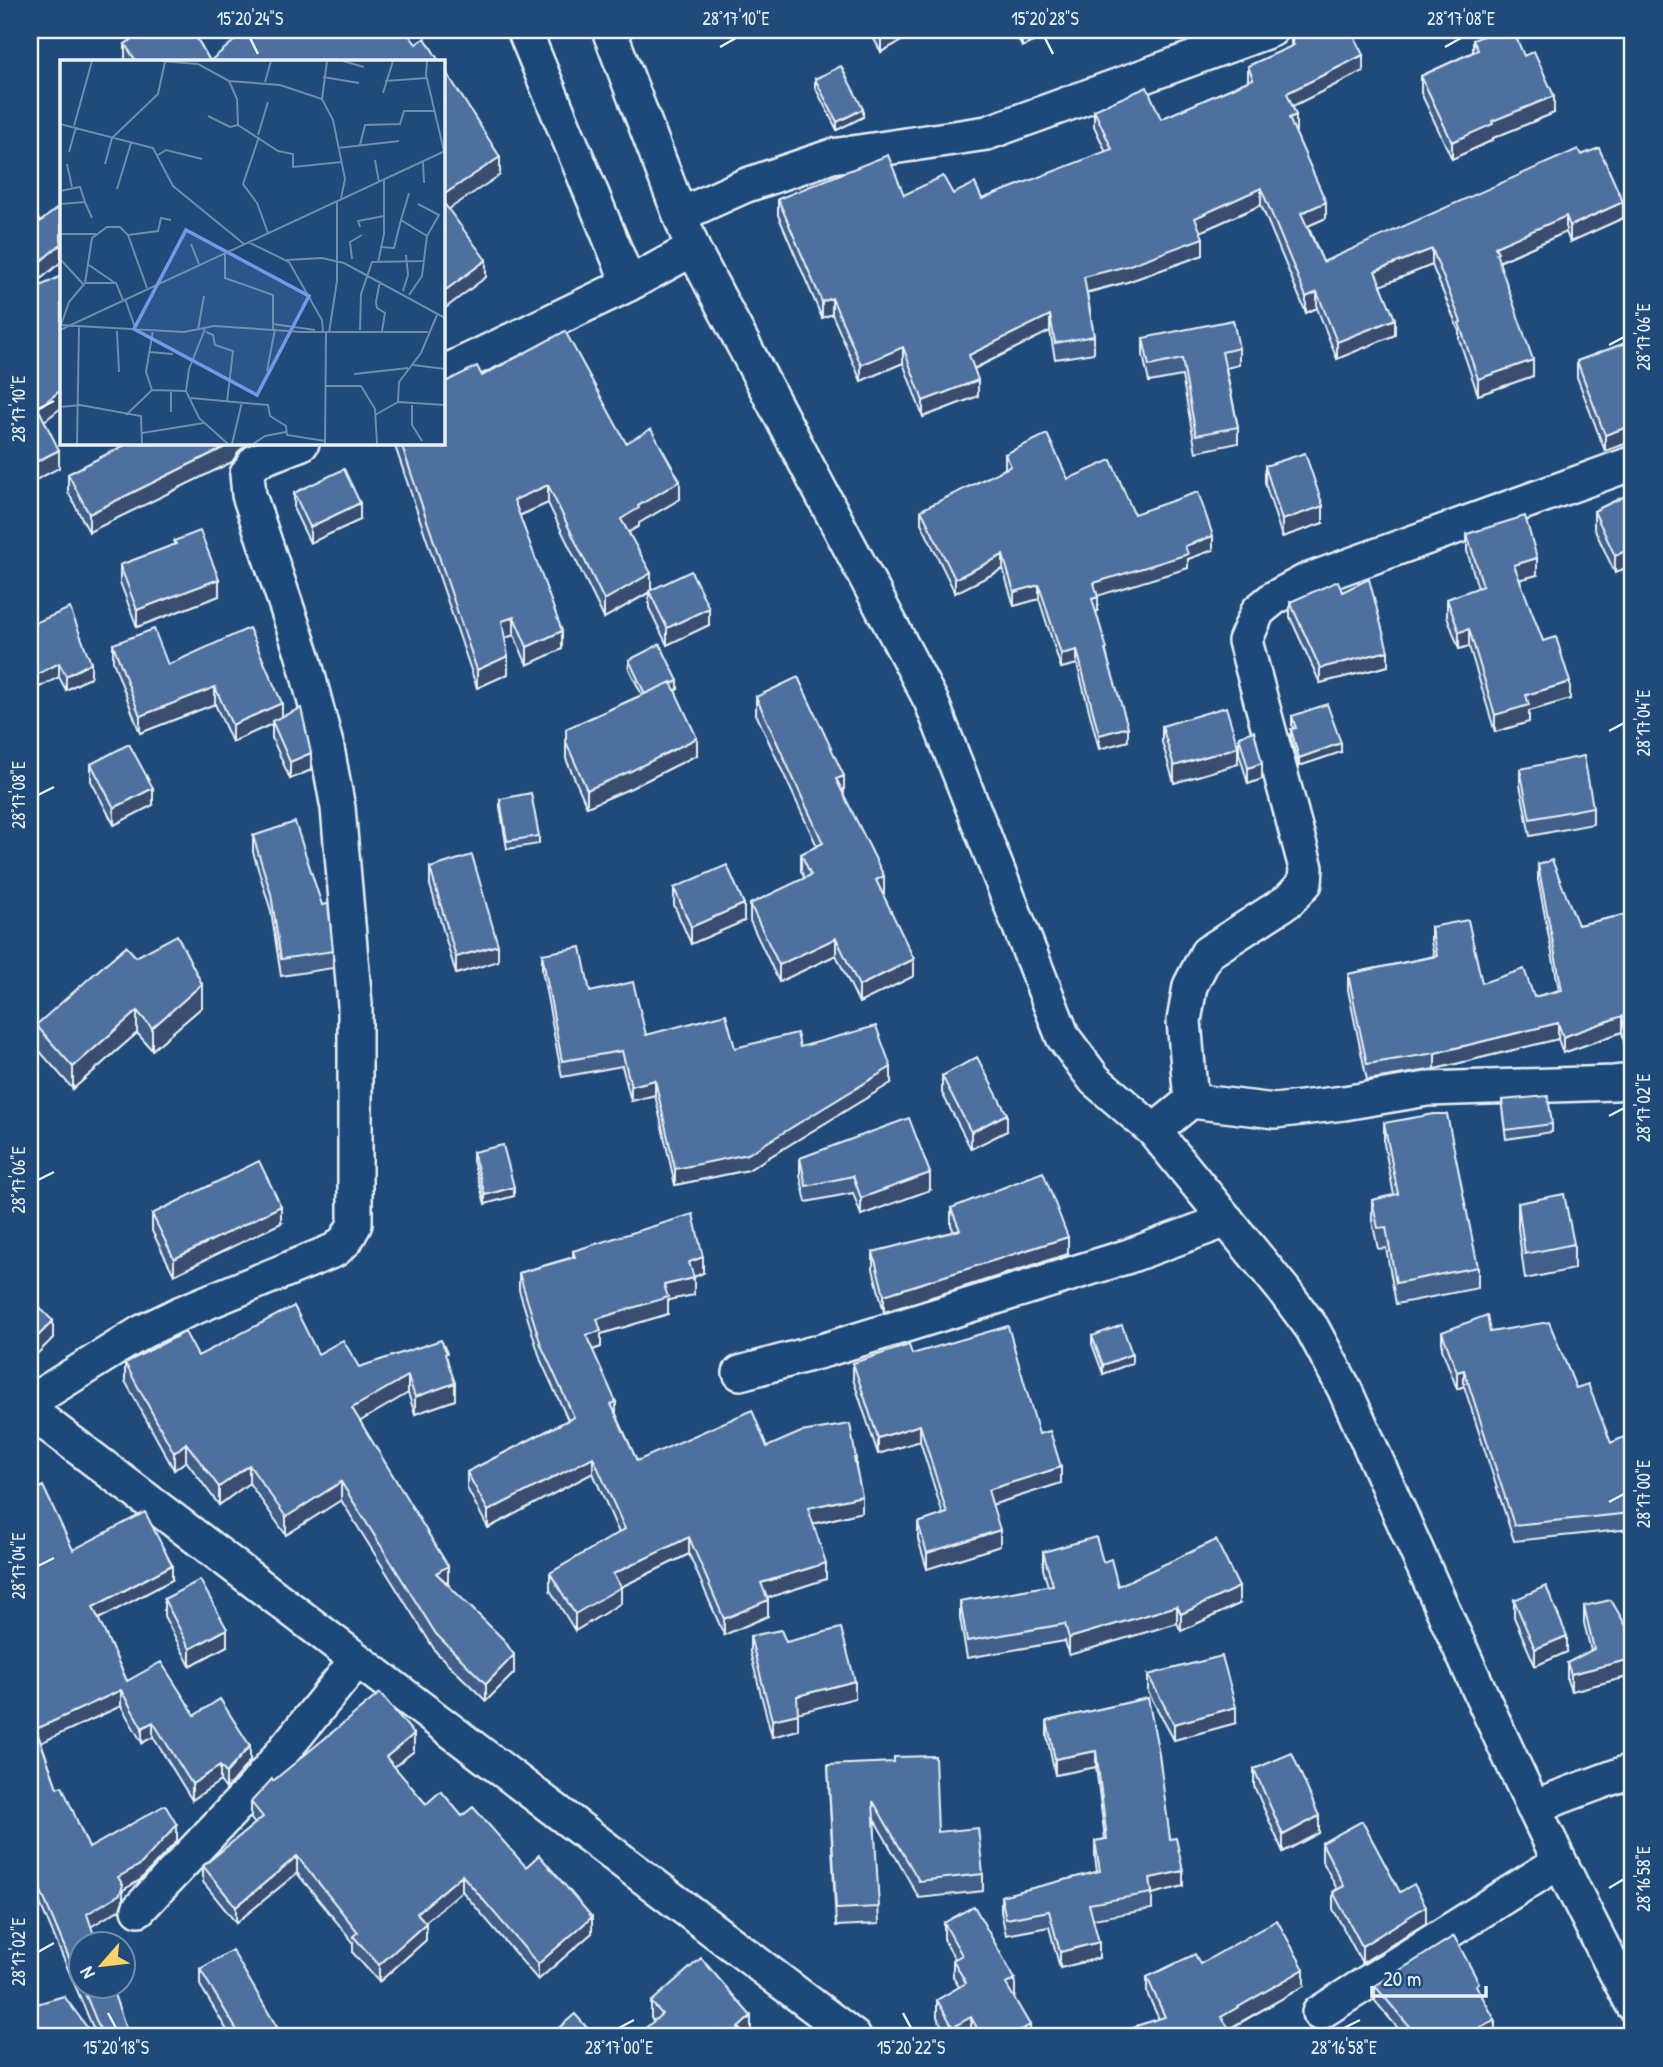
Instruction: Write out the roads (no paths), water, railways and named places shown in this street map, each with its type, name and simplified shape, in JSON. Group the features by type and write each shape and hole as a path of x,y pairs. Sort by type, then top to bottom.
{"street":[{"path":"524,30 629,284"},
{"path":"609,30 693,249 931,701 1063,1037 1095,1080 1154,1131 1312,1328 1344,1388 1559,1862 1633,2005"},
{"path":"680,215 744,186 832,156 987,134 1271,30"},
{"path":"444,373 629,284 693,249"},
{"path":"30,1402 142,1332 181,1313 335,1250 346,1240 355,1224 355,1005 338,808 327,748 303,656 249,495 247,474 256,461 299,444"},
{"path":"1191,1101 1184,1021 1190,986 1207,953 1288,901 1304,883 1306,868 1245,641 1258,611 1274,598 1306,581 1633,463"},
{"path":"1154,1131 1191,1101 1275,1111 1427,1089 1633,1081"},
{"path":"740,1373 825,1350 1129,1256 1227,1220"},
{"path":"30,1411 854,2037"},
{"path":"139,1909 255,1786 357,1660"},
{"path":"1533,1807 1633,1770"},
{"path":"1319,2013 1559,1862"}]}
